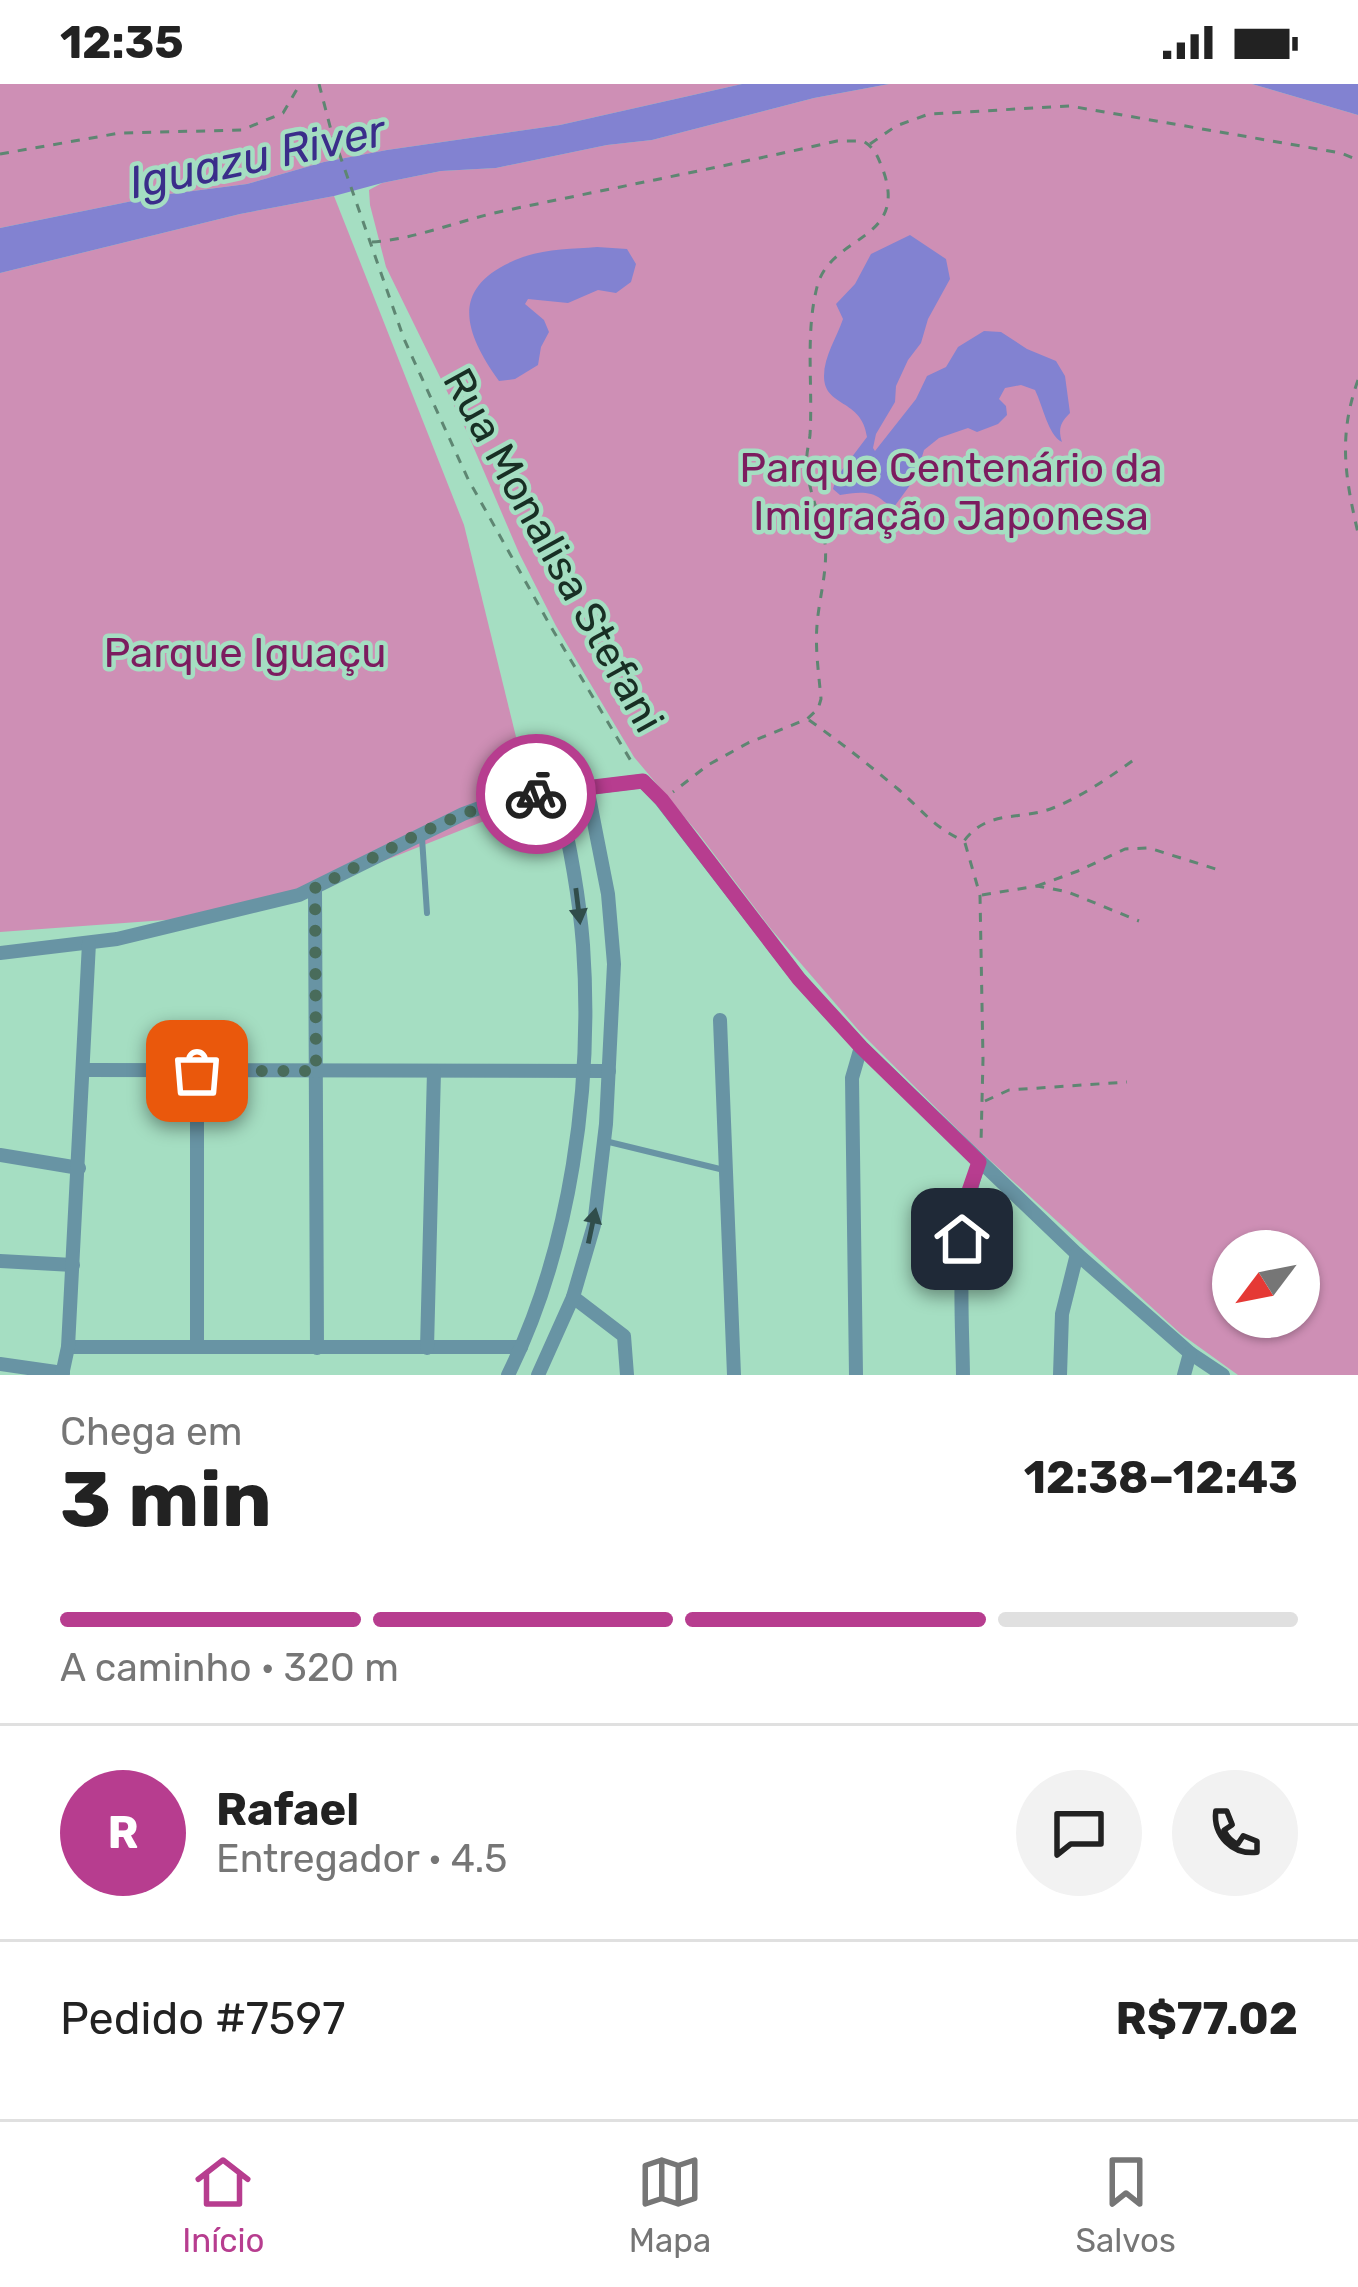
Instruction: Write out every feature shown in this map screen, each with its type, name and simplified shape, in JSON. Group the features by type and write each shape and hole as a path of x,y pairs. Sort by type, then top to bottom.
{"street":[{"path":"0,953 89,944 299,895 507,798 643,781"},
{"name":"Rua Monalisa Stefani","path":"643,781 799,979 861,1047 1077,1254 1190,1353 1223,1375"},
{"path":"538,1375 573,1297 594,1225 604,1141 614,964 608,894 587,787"},
{"path":"508,1375 521,1347 568,1192 583,1069 583,945 556,790"},
{"path":"315,888 317,1348"},
{"path":"0,1364 63,1374 89,944"},
{"path":"720,1020 734,1375"},
{"path":"856,1375 852,1078 861,1047"},
{"path":"83,1070 609,1071"},
{"path":"197,1071 197,1347"},
{"path":"427,1348 434,1071"},
{"path":"0,1155 79,1168"},
{"path":"963,1375 962,1239 979,1162"},
{"path":"1060,1375 1062,1314 1077,1254"},
{"path":"0,1261 73,1265"},
{"path":"573,1297 624,1336 627,1375"},
{"path":"68,1347 521,1347"},
{"path":"1184,1375 1190,1353"}],"lane":[{"path":"422,834 427,913"},
{"path":"604,1141 724,1170"}],"path":[{"path":"0,154 120,133 242,130 284,113 300,84"},
{"name":"Rua Monalisa Stefani","path":"319,84 404,339 468,479 643,781"},
{"path":"870,144 896,126 929,114 1070,106 1341,153 1358,160"},
{"path":"372,242 394,241 502,211 837,141 870,144 877,154 887,181 885,217 825,268 814,308 806,460 826,561 816,631 818,709 807,719 708,765 662,800"},
{"path":"1358,380 1349,405 1344,464 1358,533"},
{"path":"807,719 852,750 940,830 964,841 980,896 983,1101 979,1162"},
{"path":"964,841 991,818 1052,808 1138,757"},
{"path":"980,896 1037,886 1125,849 1149,848 1219,869"},
{"path":"1037,886 1068,892 1139,921"},
{"path":"983,1101 1009,1090 1127,1082"}],"green space":[{"path":"0,84 742,84 560,125 387,150 247,184 162,195 0,228"},
{"name":"Parque Centenário da Imigração Japonesa","path":"889,84 1252,84 1358,115 1358,1375 1238,1375 1181,1334 970,1142 860,1032 771,929 634,757 556,626 386,267 369,190 441,171 496,168 652,140 814,98"},
{"name":"Parque Iguaçu","path":"334,196 464,525 532,802 323,885 193,918 0,932 0,273"}],"shaded area":[{"path":"742,84 889,84 814,98 652,140 382,183 0,273 0,228 162,195 247,184 387,150 560,125"},
{"path":"1252,84 1358,84 1358,115"},
{"path":"910,235 946,259 950,279 896,386 895,402 876,434 875,451 916,399 927,376 946,367 958,347 984,331 1001,332 1056,361 1065,376 1070,413 1061,426 1062,442 1049,427 1035,390 1021,385 1005,388 999,399 1007,415 977,432 968,428 939,438 924,450 916,477 894,507 872,494 840,495 833,489 867,437 858,416 830,394 824,376 843,319 836,304 855,284 871,254"},
{"path":"627,249 636,264 631,282 616,293 598,290 568,303 528,299 525,304 544,320 549,332 538,365 515,379 499,381 471,326 469,309 483,280 532,254"}],"way so far":[{"path":"197,1071 316,1071 315,888 463,814 507,798 536,794"}],"route":[{"path":"536,794 643,781 662,800 799,979 979,1162 962,1239"}],"water label":[{"name":"Iguazu River","path":"257,156"}]}
